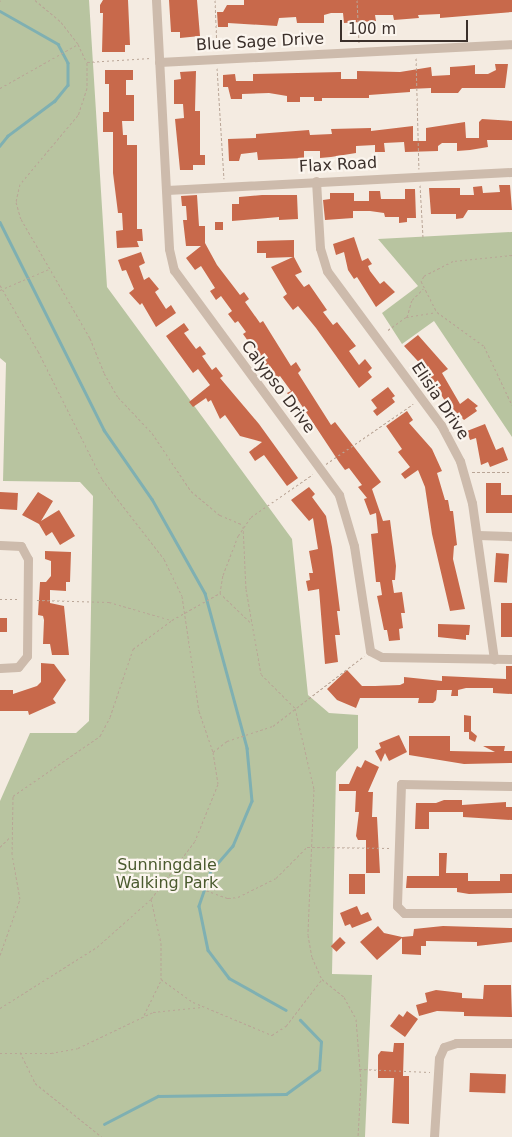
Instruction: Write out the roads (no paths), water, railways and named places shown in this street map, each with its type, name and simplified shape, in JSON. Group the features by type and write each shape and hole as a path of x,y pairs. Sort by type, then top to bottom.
{"street":[{"name":"Calypso Drive","path":"156,0 169,249 174,270 339,495 351,538 370,651 382,657 494,659"},
{"name":"Blue Sage Drive","path":"159,62 512,44"},
{"name":"Flax Road","path":"166,190 512,172"},
{"name":"Elisia Drive","path":"316,181 320,248 327,271 448,436 464,472 478,535 494,659"},
{"path":"478,535 512,536"},
{"path":"0,545 21,546 27,553 28,600 26,661 18,667 0,668"},
{"path":"494,659 512,659"},
{"path":"512,786 402,784 397,906 404,913 512,913"},
{"path":"434,1137 441,1052 450,1044 512,1043"}],"waterway":[{"path":"0,11 58,44 68,63 68,85 55,101 8,136 0,146"},
{"path":"0,222 104,430 152,499 205,593 247,748 252,801 233,846 211,871 199,906 208,950 229,978 286,1010"},
{"path":"104,1124 158,1096 286,1094 319,1070 321,1042 300,1020"}],"park label":[{"name":"Sunningdale Walking Park","path":"167,874"}]}
